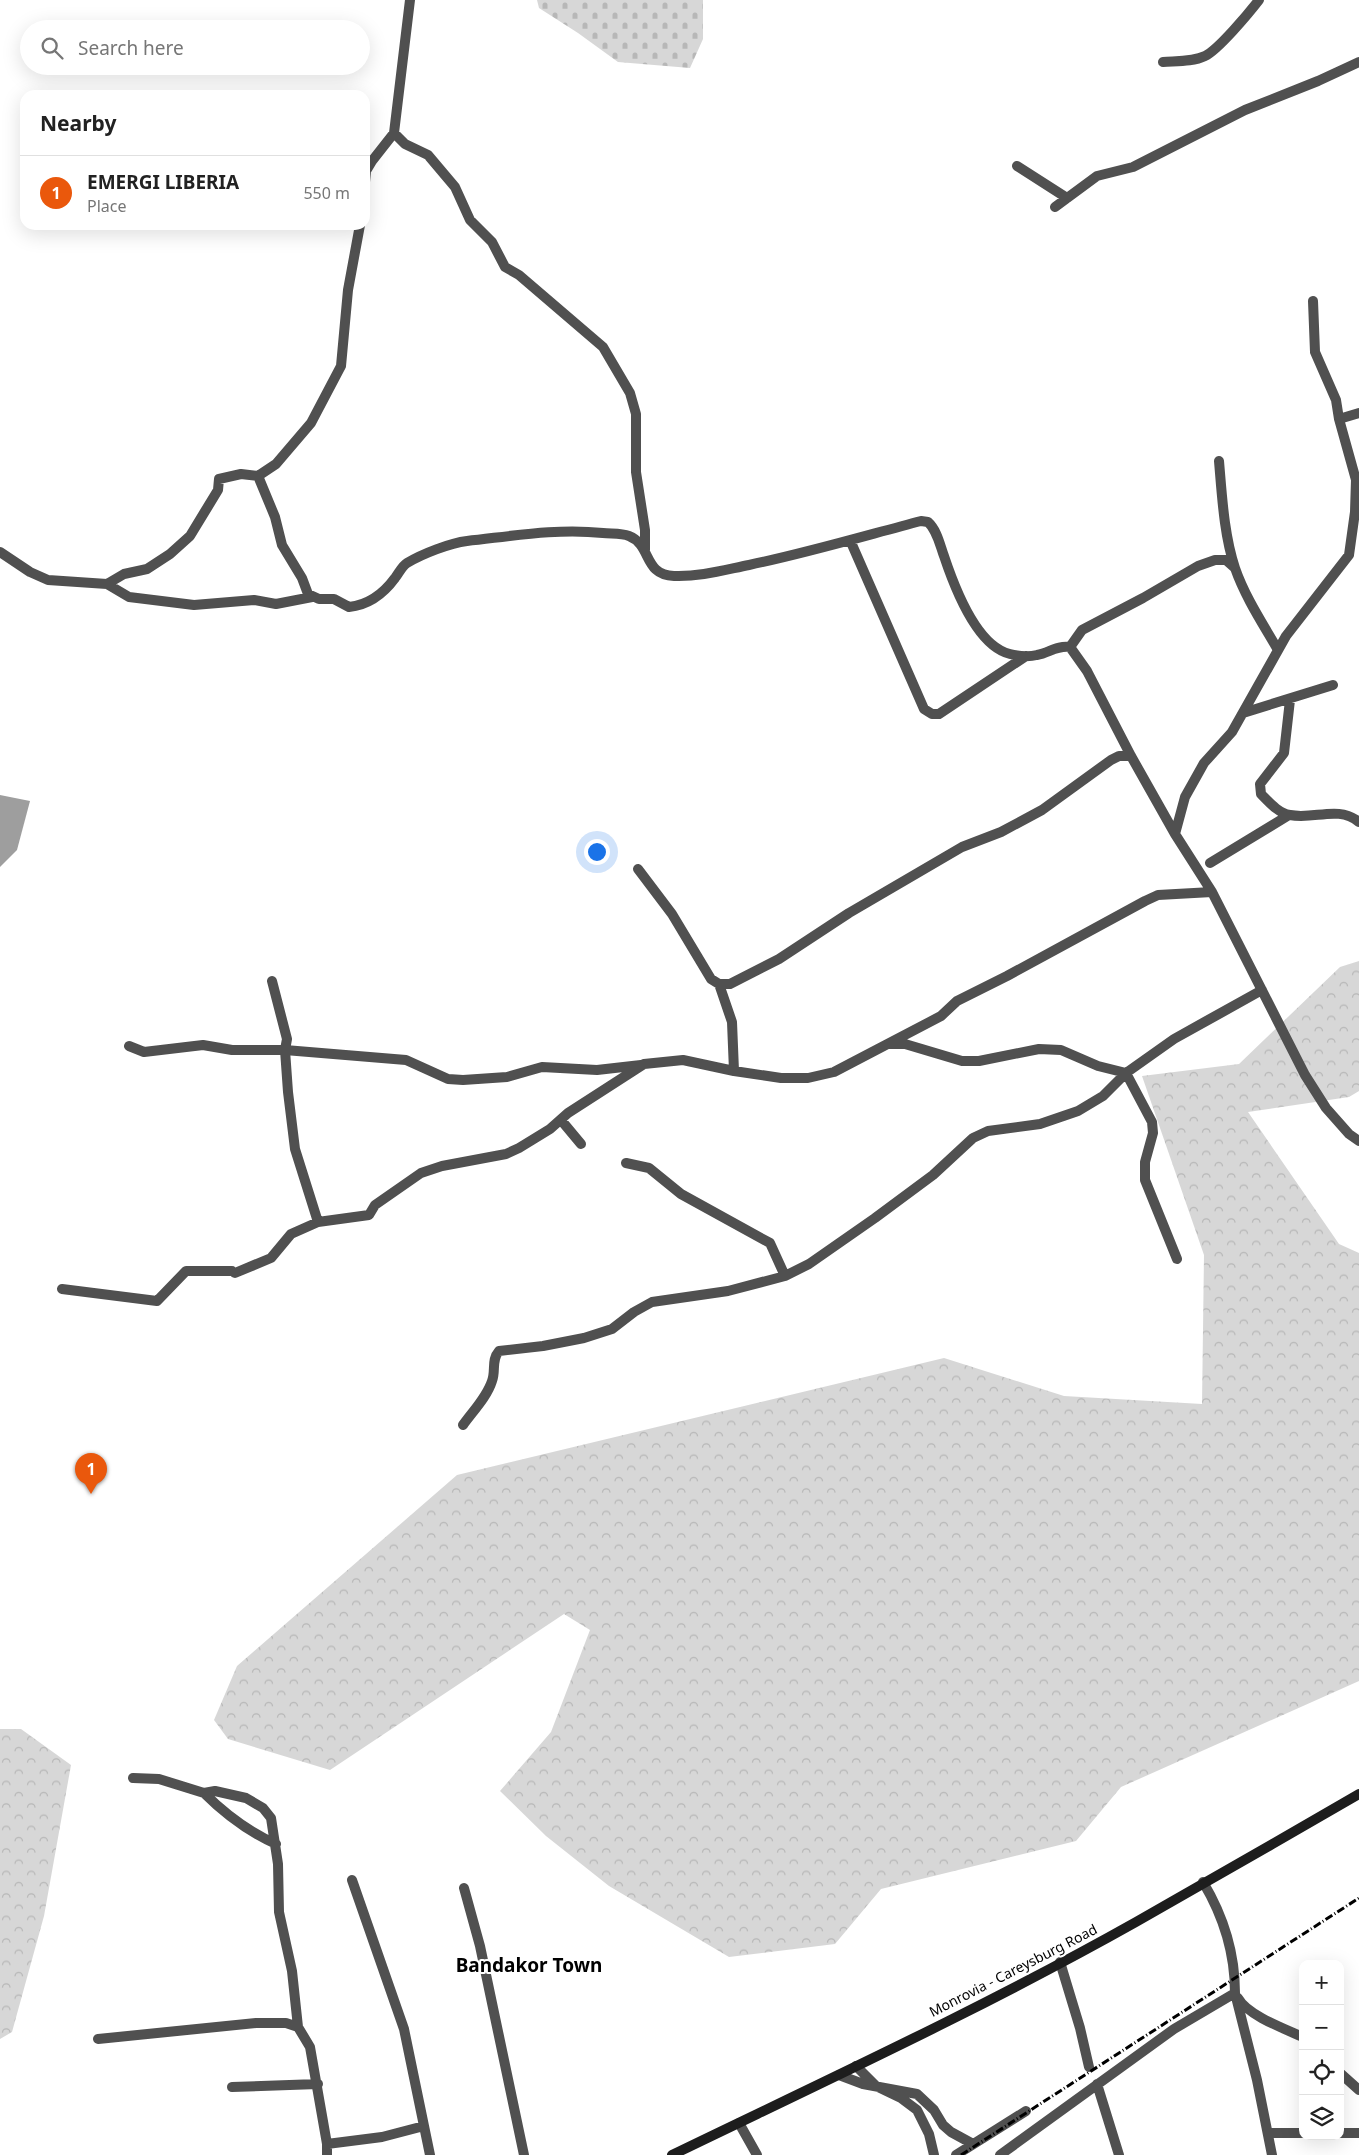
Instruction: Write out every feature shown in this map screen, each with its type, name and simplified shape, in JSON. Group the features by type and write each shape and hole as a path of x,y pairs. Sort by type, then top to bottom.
{"main road":[{"name":"Monrovia - Careysburg Road","path":"672,2155 839,2075 1060,1962 1136,1922 1359,1794"}],"street":[{"path":"370,164 394,133 410,0"},
{"path":"1163,62 1198,59 1207,55 1239,25 1259,0"},
{"path":"1055,207 1102,174 1133,166 1245,110 1318,82 1359,62"},
{"path":"394,133 405,144 428,156 456,187 470,220 492,242 505,267 519,275 603,347 635,404 636,472 645,550 647,560 658,572 673,576 717,572 921,521 928,522 937,536 962,602 985,637 1002,652 1026,656 1038,655 1058,647 1070,647"},
{"path":"1017,166 1068,198"},
{"path":"108,584 124,574 147,569 170,554 190,536 218,490 219,479 241,474 258,476 276,464 311,423 341,366 348,290 359,230"},
{"path":"1175,834 1185,797 1198,772 1232,732 1278,650 1301,616 1349,555 1356,529 1356,480 1339,419 1336,400 1315,352 1313,301"},
{"path":"1339,419 1359,413"},
{"path":"1219,461 1223,502 1235,568 1253,606 1278,650"},
{"path":"258,476 275,517 282,545 312,597"},
{"path":"0,552 30,572 48,580 108,584 129,597 194,605 254,600 276,604 312,597 325,600 334,599 344,606 362,604 380,594 389,586 406,564 442,547 465,541 554,531 586,531 628,536 645,550"},
{"path":"850,540 924,709 932,714 939,714 1026,656"},
{"path":"1070,647 1082,630 1144,598 1198,566 1216,560 1226,560 1235,568"},
{"path":"1070,647 1087,671 1131,756 1175,834 1212,892 1305,1075 1326,1108 1348,1134 1359,1141"},
{"path":"1243,713 1290,700 1333,685"},
{"path":"1290,700 1284,753 1260,784 1262,794 1279,810 1289,815 1307,816 1335,813 1351,816 1359,822"},
{"path":"638,869 672,914 697,960 711,979 719,984 730,984 779,958 849,913 962,847 1001,832 1042,810 1111,760 1119,756 1131,756"},
{"path":"1210,864 1289,815"},
{"path":"129,1046 144,1052 190,1045 232,1050 286,1050 406,1060 448,1080 507,1077 542,1067 597,1070 683,1060 734,1071 781,1078 808,1078 834,1072 888,1044 903,1041 941,1016 956,1000 1152,898 1174,893 1212,892"},
{"path":"272,981 287,1039 286,1050 294,1149 318,1222"},
{"path":"719,984 732,1022 734,1071"},
{"path":"463,1425 482,1399 492,1381 495,1355 499,1350 543,1346 584,1338 612,1329 634,1312 652,1302 728,1291 785,1276 809,1264 875,1218 933,1175 972,1138 988,1131 1040,1124 1078,1111 1103,1096 1126,1073 1174,1039 1262,990"},
{"path":"903,1041 962,1061 980,1061 1040,1050 1061,1050 1098,1066 1126,1073 1152,1122 1153,1133 1145,1162 1145,1180 1177,1259"},
{"path":"62,1289 157,1301 186,1271 234,1272 271,1258 291,1234 318,1222 369,1215 375,1205 422,1173 442,1166 506,1154 561,1120 644,1064"},
{"path":"561,1120 581,1144"},
{"path":"626,1163 649,1168 681,1194 770,1243 785,1276"},
{"path":"133,1778 159,1779 204,1793 228,1793 246,1798 263,1808 271,1818 276,1844 279,1912 292,1971 298,2027 310,2047 318,2084 327,2144 326,2155"},
{"path":"204,1793 243,1828 276,1844"},
{"path":"352,1880 404,2029 430,2155"},
{"path":"1204,1882 1224,1922 1235,1967 1235,1993 1272,2155"},
{"path":"464,1888 480,1946 524,2155"},
{"path":"1060,1962 1080,2028 1089,2067"},
{"path":"1235,1993 1248,2010 1299,2035"},
{"path":"1000,2155 1174,2029 1235,1993"},
{"path":"98,2039 256,2023 286,2023 298,2027"},
{"path":"856,2066 876,2086 901,2098 917,2110 928,2134 934,2155"},
{"path":"839,2075 863,2084 918,2094 947,2129 973,2144"},
{"path":"1344,2077 1359,2090"},
{"path":"232,2087 318,2084"},
{"path":"1097,2084 1119,2155"},
{"path":"956,2155 1026,2111"},
{"path":"739,2123 757,2155"},
{"path":"327,2144 382,2138 424,2126"},
{"path":"1344,2133 1359,2132"},
{"path":"1268,2133 1299,2133"}],"green space":[{"path":"537,0 703,0 703,39 690,68 618,62 539,8"},
{"path":"1359,961 1359,1091 1349,1097 1248,1112 1339,1244 1359,1253 1359,1681 1121,1787 1076,1841 881,1889 835,1944 729,1957 609,1886 546,1836 500,1791 551,1732 590,1630 564,1614 330,1770 228,1739 214,1720 237,1666 457,1475 944,1358 1064,1396 1202,1404 1204,1255 1142,1076 1239,1064 1340,967"},
{"path":"0,1729 21,1729 71,1765 44,1916 12,2032 0,2039"}],"shaded area":[{"path":"0,795 30,801 17,850 0,867"}],"railway":[{"path":"961,2155 1359,1898"}],"place":[{"name":"EMERGI LIBERIA","path":"91,1494"}],"district":[{"name":"Bandakor Town","path":"529,1965"}]}
